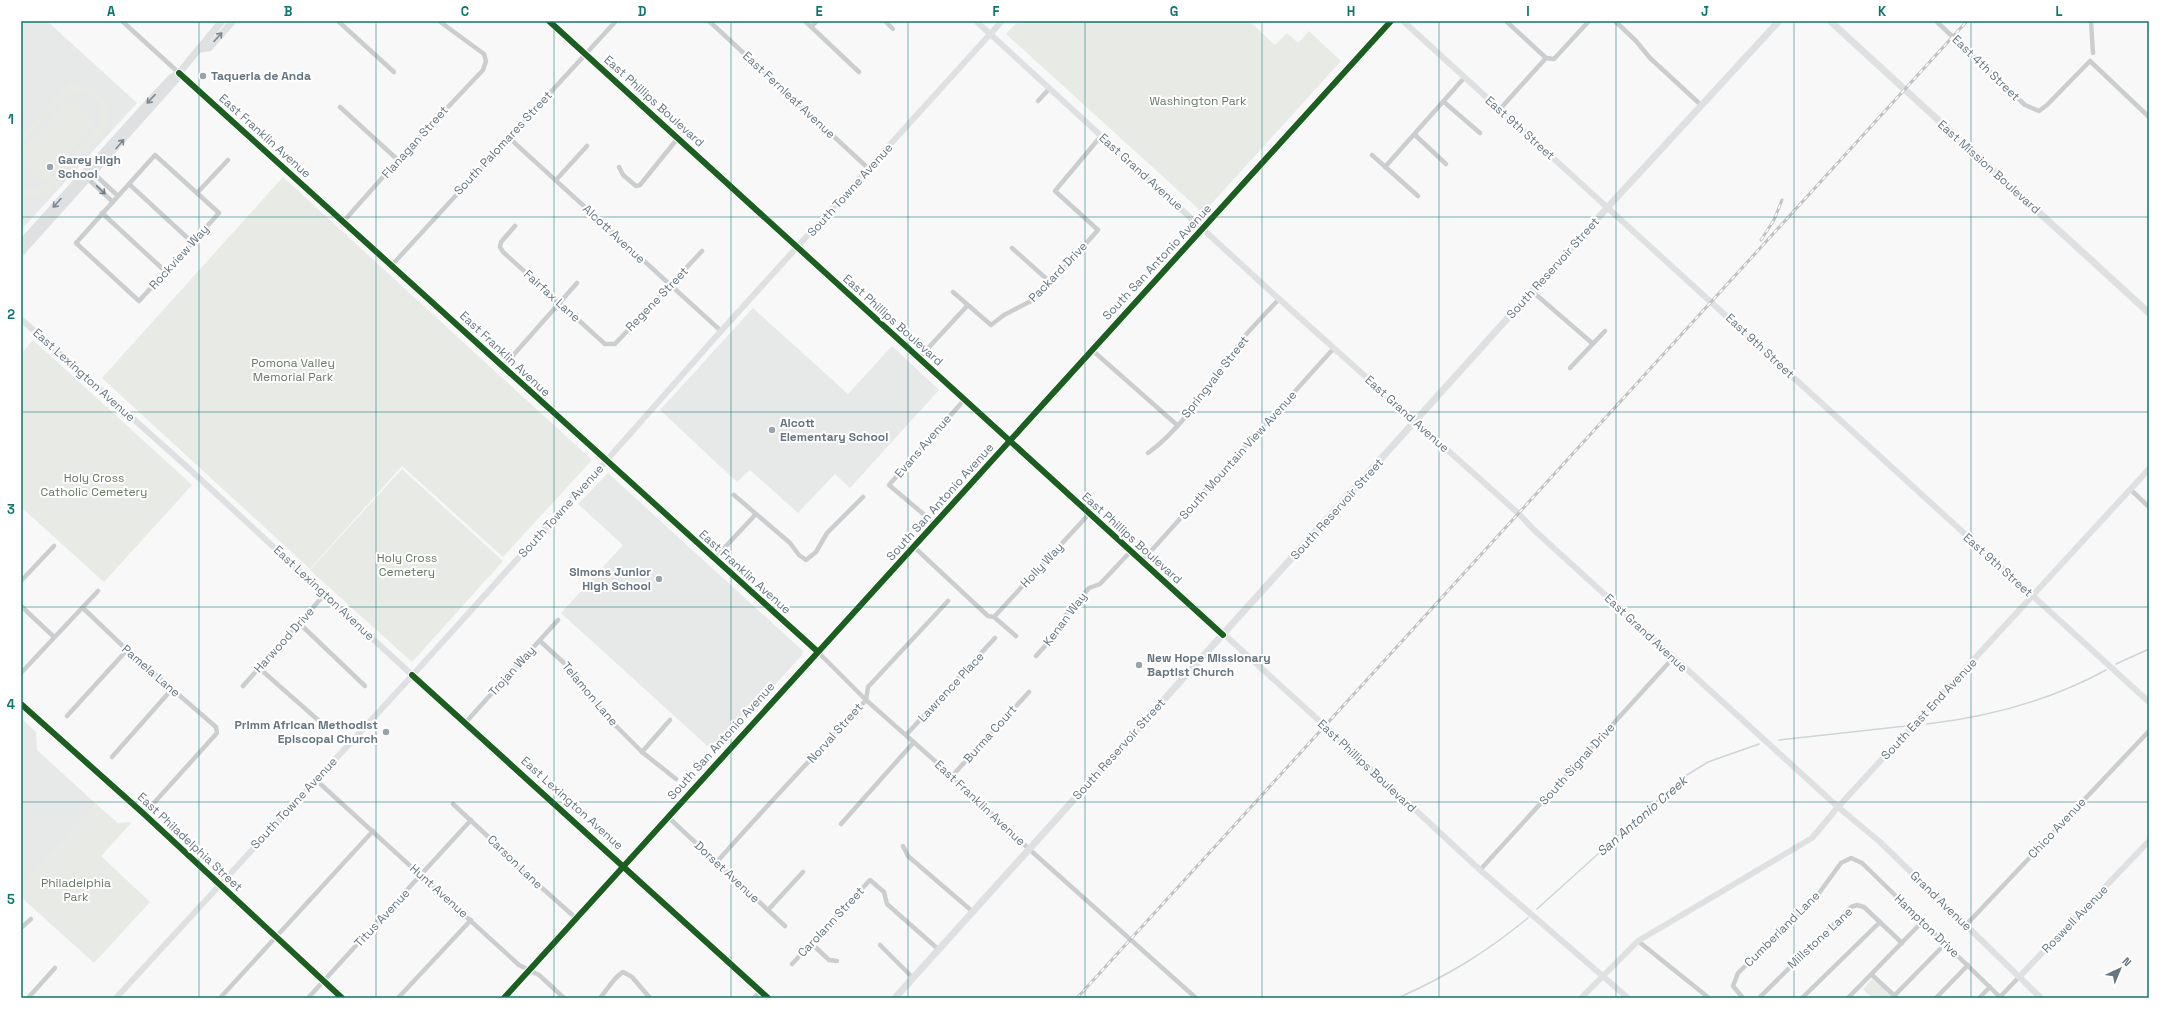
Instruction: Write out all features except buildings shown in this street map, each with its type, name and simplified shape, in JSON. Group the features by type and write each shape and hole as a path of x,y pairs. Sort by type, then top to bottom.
{"main road":[{"path":"21,254 154,96 172,77 179,73 200,49 202,42 222,21"},
{"path":"200,49 209,48 233,21"},
{"name":"South Reservoir Street","path":"895,998 1416,422 1607,208 1779,21"},
{"name":"East Mission Boulevard","path":"1830,21 2149,313"},
{"path":"21,243 89,174"}],"street":[{"path":"122,21 179,73"},
{"name":"Flanagan Street","path":"343,222 398,160 483,70 486,61 484,54 439,21"},
{"name":"East Phillips Boulevard","path":"549,21 1222,635 1321,722 1480,870 1628,998"},
{"name":"South Palomares Street","path":"392,266 508,137 616,21"},
{"name":"East Fernleaf Avenue","path":"709,21 869,169"},
{"path":"805,21 859,72"},
{"path":"811,27 817,21"},
{"path":"885,21 893,28"},
{"name":"East Grand Avenue","path":"976,21 1279,299 1519,514 1534,530 1673,658 1838,807"},
{"name":"South Towne Avenue","path":"116,998 412,675 1002,21"},
{"name":"South San Antonio Avenue","path":"504,998 625,866 817,651 914,548 934,523 1010,442 1391,21"},
{"name":"East 9th Street","path":"1403,21 1607,208 1712,301 2149,702"},
{"path":"1506,21 1546,58 1554,59 1589,21"},
{"path":"1615,21 1636,40 1650,58 1701,106"},
{"name":"East 4th Street","path":"1936,21 2025,105 2039,111 2047,105 2090,61 2149,117"},
{"path":"2091,21 2093,53"},
{"path":"341,22 394,72"},
{"path":"1500,110 1546,58"},
{"name":"East Franklin Avenue","path":"179,73 502,368 817,651 866,700 952,776 1029,849 1196,998"},
{"path":"1385,167 1464,78"},
{"path":"1038,101 1050,88"},
{"path":"1444,102 1480,133"},
{"path":"340,107 398,160"},
{"path":"1415,135 1446,164"},
{"name":"Packard Drive","path":"968,306 991,325 1004,315 1031,302 1058,275 1098,230 1054,191 1102,136"},
{"name":"Alcott Avenue","path":"508,137 721,331"},
{"path":"619,167 623,175 636,186 640,185 678,138"},
{"path":"556,180 587,146"},
{"path":"166,272 102,213 155,154 197,193 228,160"},
{"path":"1372,155 1418,196"},
{"path":"89,174 118,196"},
{"path":"89,174 113,202"},
{"path":"129,184 193,243"},
{"name":"Rockview Way","path":"102,213 76,243 139,301 219,213 197,193"},
{"name":"Fairfax Lane","path":"515,226 501,242 500,247 503,252 605,344 610,346"},
{"path":"1012,248 1050,282"},
{"name":"Regene Street","path":"610,346 615,344 702,251"},
{"path":"502,368 577,283"},
{"path":"920,358 968,306 953,292"},
{"path":"1533,292 1592,343"},
{"name":"Springvale Street","path":"1148,453 1157,447 1177,425 1208,388 1245,336 1279,299"},
{"name":"East Lexington Avenue","path":"21,319 185,465 412,675 625,866 768,998"},
{"path":"1570,368 1605,331"},
{"name":"South Mountain View Avenue","path":"1142,562 1334,348"},
{"path":"1092,350 1177,425"},
{"name":"Evans Avenue","path":"934,523 889,485 965,399"},
{"name":"South East End Avenue","path":"1581,998 1638,941 1681,914 1812,838 1838,807 2149,469"},
{"path":"2131,490 2149,506"},
{"path":"734,495 755,515 790,543 799,555 806,560 816,552 827,533 863,497"},
{"name":"Holly Way","path":"994,617 1089,514"},
{"path":"714,559 755,515"},
{"path":"21,581 54,546"},
{"path":"914,548 988,616 994,617 1016,636"},
{"name":"Kenan Way","path":"1036,656 1062,627 1065,616 1089,588 1100,584 1131,552"},
{"path":"21,673 98,591"},
{"name":"Harwood Drive","path":"243,686 325,594"},
{"name":"Norval Street","path":"716,862 768,804 788,785 866,700 868,687 948,600"},
{"path":"21,606 54,637"},
{"name":"Pamela Lane","path":"83,608 127,650 216,727 217,733 144,814"},
{"name":"Trojan Way","path":"466,722 558,620"},
{"path":"299,623 365,686"},
{"name":"Lawrence Place","path":"906,735 995,638"},
{"name":"Telamon Lane","path":"540,640 574,672 605,715 642,752 676,779"},
{"path":"67,716 127,650"},
{"name":"South Signal Drive","path":"1480,870 1673,658"},
{"path":"259,668 326,727"},
{"path":"112,757 172,689"},
{"name":"Burma Court","path":"952,776 1029,692"},
{"name":"East Philadelphia Street","path":"21,704 144,814 342,998"},
{"path":"642,752 670,720"},
{"name":"Chico Avenue","path":"1966,925 2149,730"},
{"path":"841,824 914,742"},
{"name":"Hunt Avenue","path":"316,780 519,965 539,975 564,998"},
{"name":"Carson Lane","path":"453,804 508,858 577,919"},
{"name":"Grand Avenue","path":"1838,807 1880,842 2041,998"},
{"name":"Dorset Avenue","path":"668,817 785,926"},
{"name":"Titus Avenue","path":"308,998 471,820"},
{"path":"220,998 275,936 373,831"},
{"name":"Roswell Avenue","path":"2001,997 2149,841"},
{"path":"903,846 908,856 972,912"},
{"name":"Hampton Drive","path":"1851,858 1862,863 2001,997"},
{"name":"Cumberland Lane","path":"1743,998 1733,986 1738,973 1814,900 1841,863 1851,858"},
{"path":"768,910 803,872"},
{"name":"Carolann Street","path":"792,964 870,880 884,892 887,904 938,949"},
{"name":"Millstone Lane","path":"1760,998 1851,907 1857,905 1864,907 1902,943"},
{"path":"21,928 31,919"},
{"path":"398,998 471,920"},
{"path":"1802,998 1880,922"},
{"path":"1848,998 1923,922"},
{"path":"1638,941 1709,998"},
{"path":"812,944 829,960 837,961"},
{"path":"1872,975 1896,997 1945,944"},
{"path":"880,945 913,978"},
{"path":"1936,998 1968,965"},
{"path":"28,998 55,968"},
{"path":"600,998 611,986 616,976 623,972 632,977 650,998"},
{"path":"1979,998 1990,987"},
{"path":"754,998 760,991"}],"shaded area":[{"name":"Garey High School","path":"21,21 47,21 137,103 21,230"},
{"name":"Alcott Elementary School","path":"753,308 848,394 892,346 939,390 850,488 835,474 798,513 750,470 737,482 660,410"},
{"name":"Simons Junior High School","path":"608,473 803,651 802,655 714,752 561,613 623,545 578,504"},
{"path":"21,718 36,732 37,750 96,804 21,887"}],"green space":[{"name":"Washington Park","path":"1018,21 1249,21 1275,45 1287,33 1298,43 1309,31 1341,61 1203,213 1006,34"},
{"path":"72,79 76,85 94,89 105,101 108,109 106,126 101,134 49,190 38,196 21,194 21,187 36,189 47,183 100,123 100,105 96,99 87,93 77,93 66,98 56,106 21,145 21,135"},
{"path":"69,98 96,123 42,183 21,164 21,151"},
{"name":"Pomona Valley Memorial Park","path":"283,177 592,460 503,557 402,466 310,569 102,378"},
{"name":"Holy Cross Catholic Cemetery","path":"33,340 192,485 104,582 21,507 21,354"},
{"name":"Holy Cross Cemetery","path":"402,469 503,561 412,662 310,570"},
{"name":"Philadelphia Park","path":"96,804 118,823 132,822 101,856 150,902 94,963 21,897 21,887"},
{"path":"1872,979 1894,998 1872,998 1863,989"}],"waterway":[{"name":"San Antonio Creek","path":"2116,664 2149,649"},
{"name":"San Antonio Creek","path":"1927,724 1973,717 2019,706 2064,690 2106,670"},
{"name":"San Antonio Creek","path":"1779,740 1906,726"},
{"name":"San Antonio Creek","path":"1537,909 1682,778 1708,762 1759,744"},
{"name":"San Antonio Creek","path":"1398,998 1434,981 1481,953 1528,918"}],"railway":[{"path":"1077,998 1967,21"},
{"path":"1761,240 1774,220 1782,200"}],"cycle path":[{"path":"549,21 1223,635"},
{"path":"504,998 1391,21"},
{"path":"179,73 817,651"},
{"path":"412,675 768,998"},
{"path":"21,704 144,814 342,998"}],"place":[{"name":"Taqueria de Anda","path":"203,76"},
{"name":"Garey High School","path":"50,167"},
{"name":"Alcott Elementary School","path":"772,430"},
{"name":"Simons Junior High School","path":"659,579"},
{"name":"New Hope Missionary Baptist Church","path":"1139,665"},
{"name":"Primm African Methodist Episcopal Church","path":"386,732"}]}
